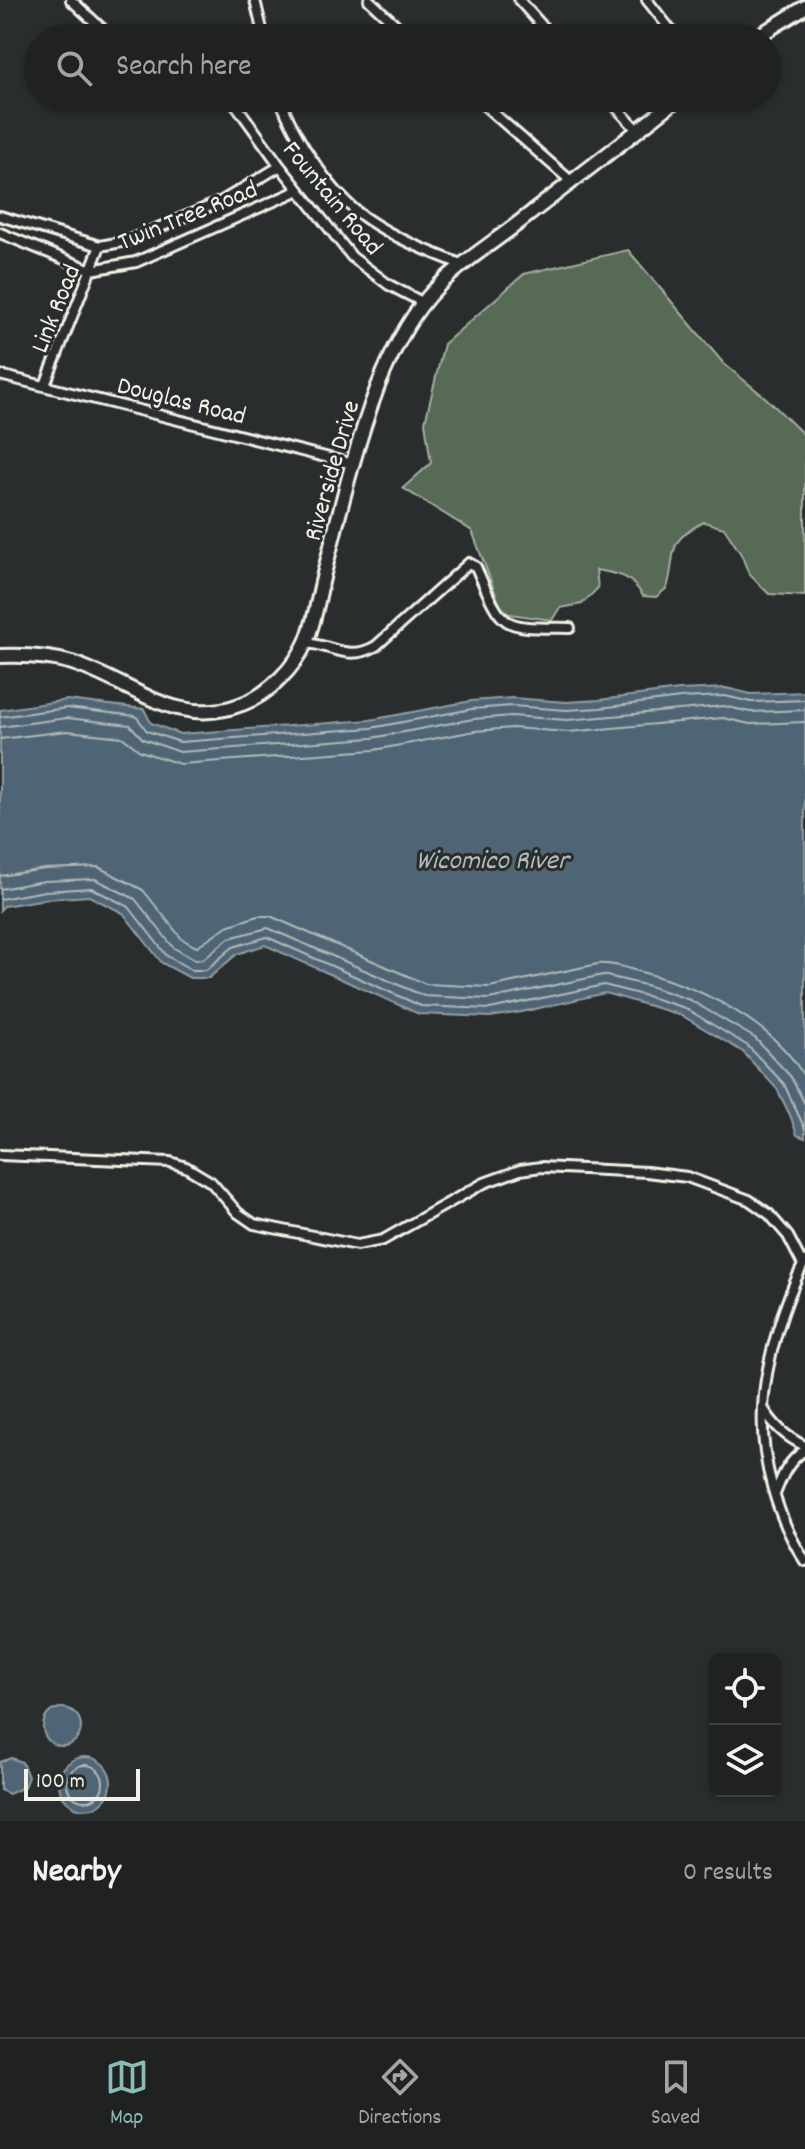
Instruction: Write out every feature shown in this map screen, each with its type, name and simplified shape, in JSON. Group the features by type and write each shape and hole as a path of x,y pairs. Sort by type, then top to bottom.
{"street":[{"path":"71,0 97,24"},
{"path":"255,0 261,24"},
{"path":"369,0 395,24"},
{"path":"519,0 540,24"},
{"path":"647,0 666,24"},
{"path":"777,24 803,8"},
{"name":"Fountain Road","path":"241,112 352,257 389,285 424,303"},
{"path":"287,112 304,148 353,209 403,239 463,265"},
{"path":"492,112 572,182"},
{"path":"621,112 638,131"},
{"name":"Riverside Drive","path":"0,656 46,657 73,663 145,697 180,709 207,713 243,704 261,695 279,680 305,643 364,426 390,358 424,303 463,265 662,112"},
{"path":"0,216 100,246 142,235 222,201 280,166"},
{"name":"Twin Tree Road","path":"0,233 91,270 136,262 299,190"},
{"name":"Link Road","path":"45,385 100,246"},
{"name":"Douglas Road","path":"0,375 353,464"},
{"path":"305,643 354,655 365,652 376,646 472,563 496,613 508,624 570,628"},
{"path":"0,1155 170,1162 186,1167 211,1182 238,1213 254,1224 357,1245 383,1240 484,1183 520,1170 541,1167 687,1177 749,1200 769,1214 788,1236 804,1263 787,1303 772,1356 763,1407 764,1443 775,1495 805,1561"},
{"path":"763,1407 772,1422 789,1439 805,1448 784,1472 775,1495"}],"green space":[{"path":"628,250 724,364 766,398 805,436 805,596 769,594 749,574 741,554 724,528 704,522 682,536 677,543 667,588 656,597 643,596 624,577 596,570 598,588 582,604 560,608 552,620 503,613 472,531 403,488 431,463 425,422 444,344 524,274"}],"water":[{"name":"Wicomico River","path":"726,688 751,694 805,692 805,1138 797,1135 777,1089 743,1052 681,1015 605,993 490,1017 419,1014 265,945 237,954 209,978 190,978 162,963 123,913 89,896 46,899 4,906 0,910 0,710 67,700 144,709 151,723 180,734 370,720 471,701 512,698 566,702"},
{"path":"62,1708 75,1714 81,1727 75,1740 62,1746 49,1740 43,1727 49,1714"},
{"path":"85,1757 104,1764 111,1783 104,1802 85,1809 66,1802 59,1783 66,1764"},
{"path":"11,1758 22,1762 28,1777 24,1787 9,1794 0,1790 0,1762"}]}
